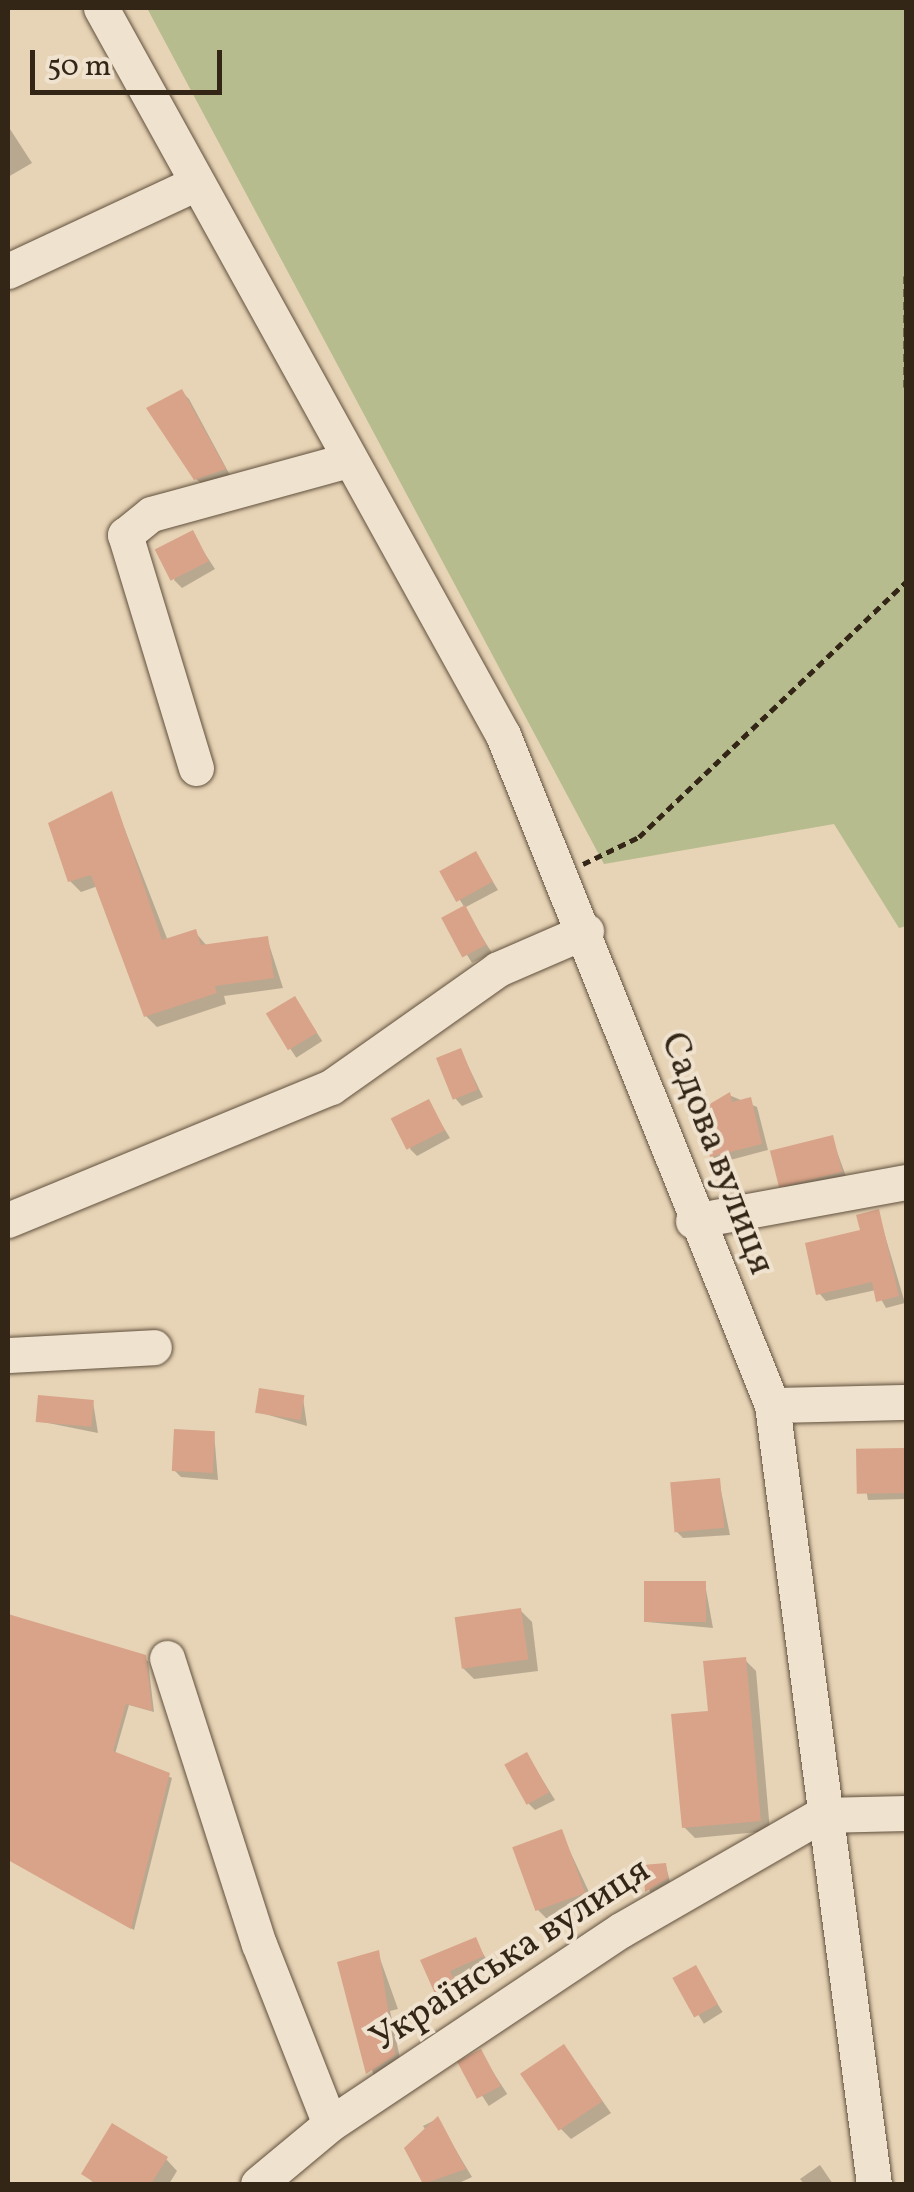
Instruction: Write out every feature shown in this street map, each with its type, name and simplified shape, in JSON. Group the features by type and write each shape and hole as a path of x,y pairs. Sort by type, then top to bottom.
{"street":[{"name":"Садова вулиця","path":"100,8 503,735 565,874 693,1222 772,1405 821,1815 874,2184"},
{"path":"8,271 197,183"},
{"path":"196,768 125,535 151,514 349,460"},
{"path":"8,1220 331,1087 498,970 586,931"},
{"path":"693,1222 906,1182"},
{"path":"8,1355 154,1348"},
{"path":"772,1405 906,1402"},
{"path":"166,1658 259,1944 330,2124"},
{"path":"821,1815 906,1813"},
{"name":"Українська вулиця","path":"258,2184 330,2124 620,1930 821,1815"}],"path":[{"path":"906,276 906,387"},
{"path":"565,874 639,837 906,582"}],"green space":[{"path":"147,8 906,8 906,926 899,928 834,824 604,864"}],"building":[{"path":"182,389 226,469 194,480 146,408"},
{"path":"193,530 209,561 171,581 155,550"},
{"path":"112,791 162,940 196,929 201,945 268,936 274,978 215,986 217,993 144,1017 91,875 68,882 48,823"},
{"path":"476,851 493,882 456,902 439,871"},
{"path":"465,905 486,945 462,957 441,918"},
{"path":"295,996 317,1033 288,1050 266,1014"},
{"path":"461,1048 478,1090 453,1100 436,1058"},
{"path":"730,1092 732,1102 751,1097 762,1144 710,1157 698,1111"},
{"path":"429,1099 445,1130 407,1150 391,1119"},
{"path":"833,1135 842,1172 779,1188 770,1151"},
{"path":"879,1209 899,1296 876,1302 872,1282 816,1295 805,1243 860,1230 856,1215"},
{"path":"259,1388 304,1395 301,1420 255,1413"},
{"path":"38,1395 94,1400 91,1427 36,1422"},
{"path":"174,1429 215,1431 213,1473 172,1471"},
{"path":"905,1448 906,1493 857,1494 856,1449"},
{"path":"720,1478 724,1528 675,1532 670,1482"},
{"path":"644,1581 706,1581 706,1622 644,1622"},
{"path":"521,1608 528,1659 462,1669 455,1617"},
{"path":"8,1614 146,1655 152,1711 126,1704 113,1751 170,1773 131,1929 8,1860"},
{"path":"746,1657 761,1821 682,1828 671,1714 708,1711 703,1661"},
{"path":"527,1752 549,1792 527,1805 504,1765"},
{"path":"562,1829 585,1893 535,1911 512,1847"},
{"path":"666,1863 668,1878 645,1892 643,1865"},
{"path":"476,1937 484,1956 450,1971 461,1996 440,2005 420,1960"},
{"path":"379,1950 395,2055 366,2074 337,1962"},
{"path":"696,1965 718,2004 694,2017 672,1978"},
{"path":"564,2044 603,2101 559,2131 520,2074"},
{"path":"481,2049 501,2086 477,2099 457,2062"},
{"path":"438,2116 466,2169 423,2184 404,2148"},
{"path":"112,2123 168,2157 151,2184 97,2184 81,2174"}]}
